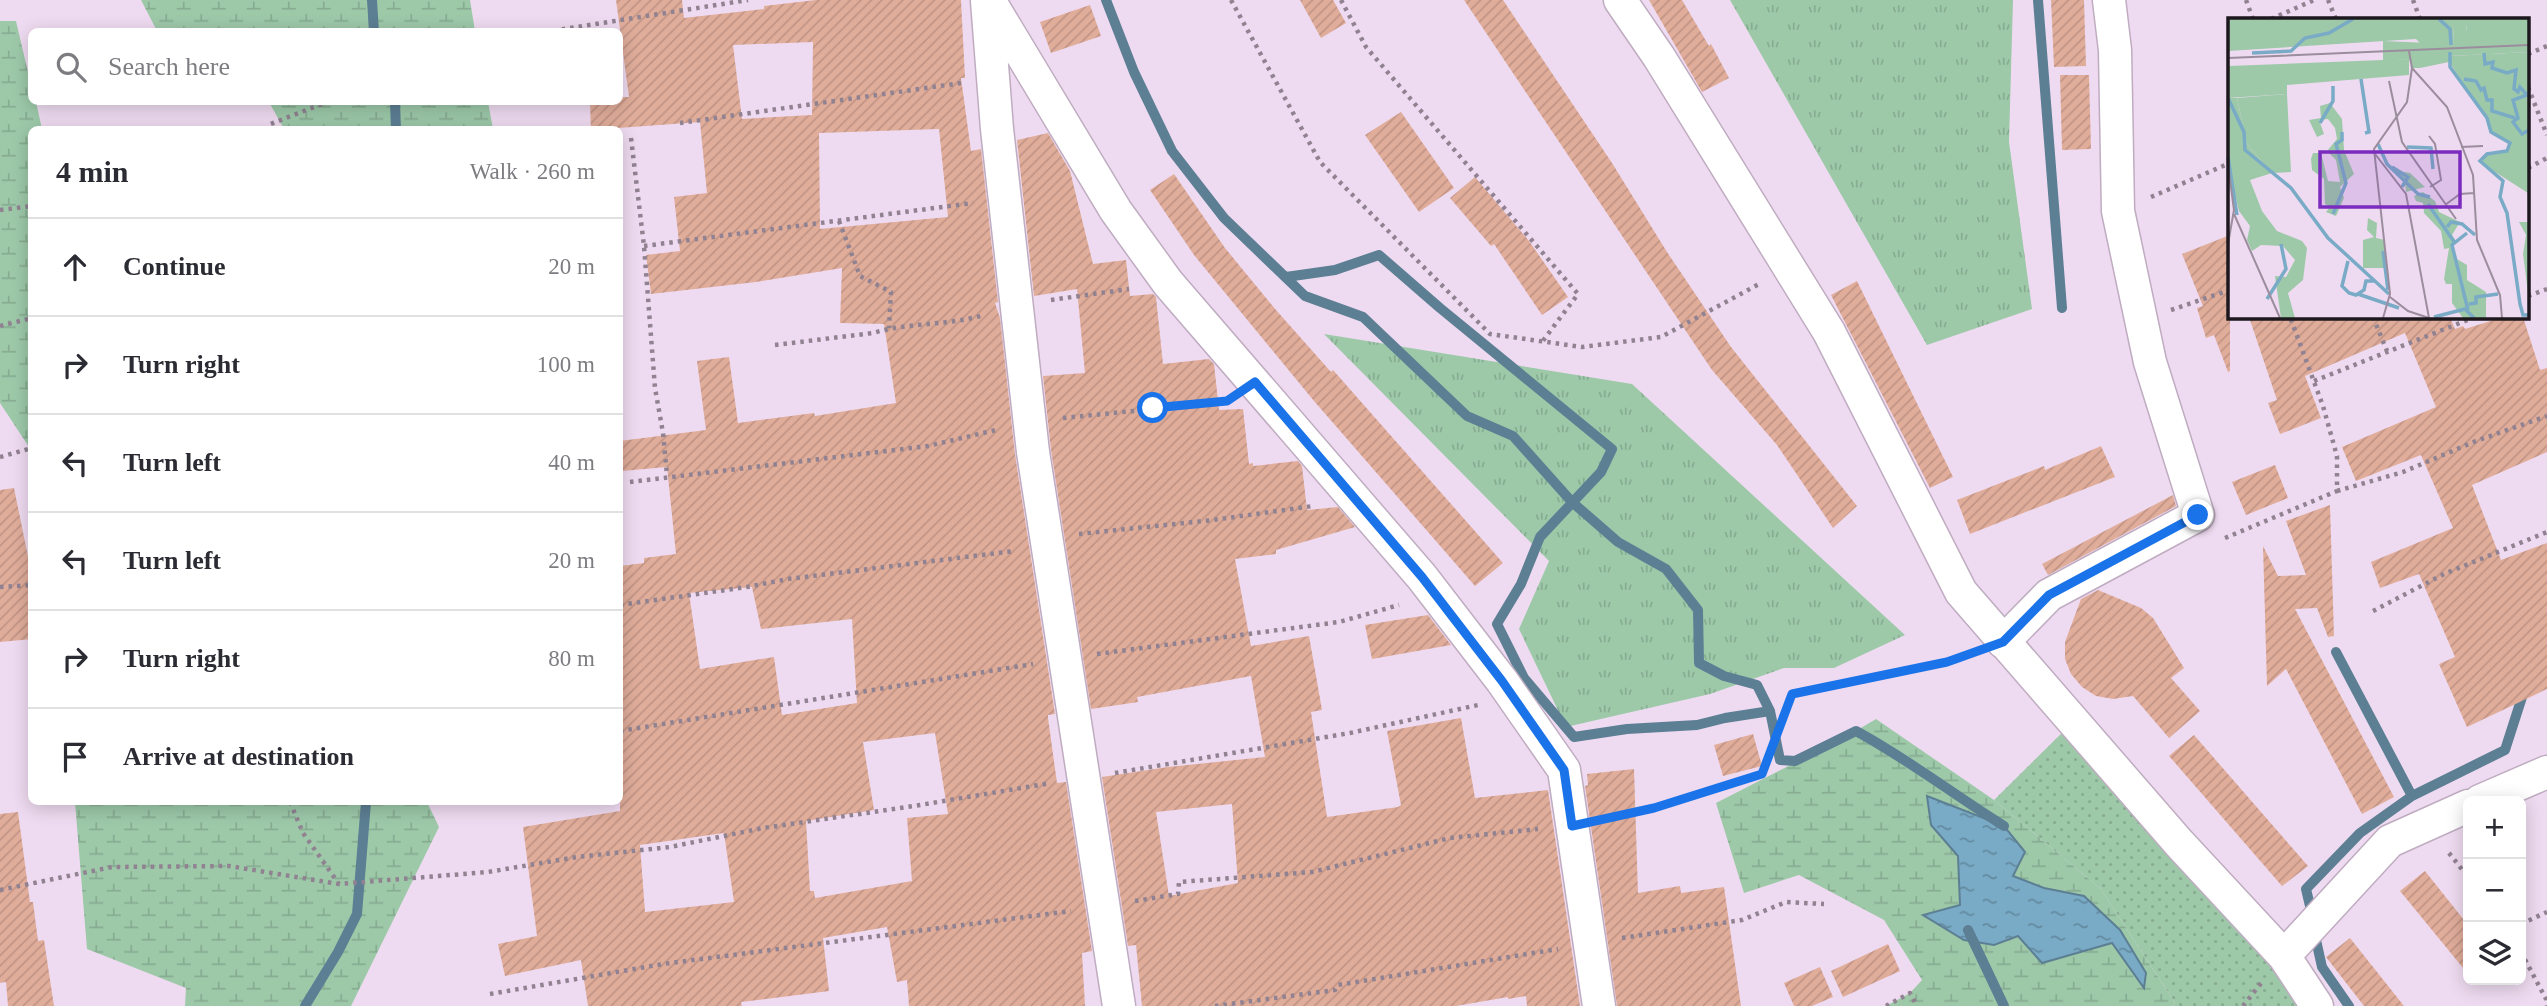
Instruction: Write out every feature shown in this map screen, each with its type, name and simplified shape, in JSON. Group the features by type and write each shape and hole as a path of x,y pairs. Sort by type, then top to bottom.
{"street":[{"path":"988,0 993,79 1030,421 1119,1006"},
{"path":"988,0 1115,211 1168,283 1435,594 1507,688 1564,770 1599,1006"},
{"path":"1620,0 1659,57 1829,332 1961,592 2179,843 2284,956 2317,1006"},
{"path":"2003,642 2049,595 2198,515 2150,362 2118,211 2115,50 2109,0"},
{"path":"2492,796 2547,772"},
{"path":"2284,956 2390,841 2463,808"}],"path":[{"path":"570,28 748,0"},
{"path":"1231,0 1320,162 1490,334 1582,347 1661,337 1790,268"},
{"path":"1341,0 1366,47 1577,294 1542,342"},
{"path":"2246,0 2253,18"},
{"path":"2273,18 2314,0"},
{"path":"2328,0 2336,18"},
{"path":"2413,0 2420,18"},
{"path":"2530,53 2547,47"},
{"path":"680,123 993,79"},
{"path":"2530,92 2547,135"},
{"path":"268,126 319,105"},
{"path":"631,138 644,246 655,388 667,475"},
{"path":"2530,167 2547,158"},
{"path":"2118,211 2228,164"},
{"path":"644,246 1005,199"},
{"path":"0,210 28,206"},
{"path":"839,221 860,276 891,292 889,328"},
{"path":"775,345 873,333 889,328 960,322 1017,305 1168,283"},
{"path":"2530,295 2547,289"},
{"path":"2141,319 2228,291"},
{"path":"2290,318 2314,381 2337,456 2337,491"},
{"path":"2373,318 2387,351"},
{"path":"2314,381 2472,318"},
{"path":"0,326 28,319"},
{"path":"629,482 928,446 1030,421 1227,401 1255,382"},
{"path":"2198,515 2213,543 2337,491 2403,472 2476,441 2547,416"},
{"path":"0,457 28,448"},
{"path":"623,605 1342,501 1351,494"},
{"path":"2373,611 2444,574 2547,532"},
{"path":"0,587 28,585"},
{"path":"623,731 1065,658 1339,622 1435,594"},
{"path":"490,994 663,964 1104,907 1178,894 1179,882 1312,872 1450,838 1572,826 1654,808 1762,774 1792,694 1947,662 2003,642"},
{"path":"0,890 112,867 229,866 339,884 488,872 577,857 670,847 763,828 914,806 1363,730 1484,704 1507,688"},
{"path":"291,805 303,833 339,884"},
{"path":"1216,1006 1335,990 1338,985 1742,920 1786,902 1824,905"},
{"path":"2525,922 2547,912"},
{"path":"2526,961 2547,1006"},
{"path":"1886,1006 1910,993 1917,1006"}],"green space":[{"path":"141,0 470,0 475,28 155,28"},
{"path":"1730,0 2013,0 2009,142 2032,309 1927,345"},
{"path":"0,21 16,21 28,72 28,105 37,105 41,126 28,126 28,445 0,403"},
{"path":"271,105 489,105 492,126 282,126"},
{"path":"1324,334 1632,384 1905,635 1834,668 1784,668 1710,694 1566,727 1519,629 1549,561"},
{"path":"1876,719 1994,800 2100,888 2175,1003 2173,1006 1886,1006 1910,993 1922,980 1884,920 1799,875 1744,893 1716,803"},
{"path":"2073,722 2317,1006 2173,1006 2175,1003 2100,888 1994,800"},
{"path":"75,805 428,805 439,827 351,1006 185,1006 186,988 87,949"}],"water":[{"path":"1927,796 2004,826 2025,852 2013,876 2044,888 2084,896 2120,930 2146,973 2144,988 2112,943 2042,963 2018,936 1994,945 1964,940 1923,915 1960,905 1958,856 1931,825"}],"building":[{"path":"616,0 682,0 684,18 816,0 961,0 965,78 961,78 971,151 981,149 998,302 995,303 1000,318 1015,454 1055,714 1048,715 1048,718 1057,783 1066,782 1092,951 1082,953 1085,1006 909,1006 907,980 897,982 887,927 823,938 829,991 741,1002 742,1006 588,1006 581,960 505,976 498,944 537,936 523,827 620,811 620,805 623,805 623,566 644,563 644,558 676,554 667,467 623,471 623,441 706,430 697,361 729,357 738,423 814,413 815,416 896,403 884,324 840,323 842,268 756,282 651,294 646,255 680,251 674,197 707,193 700,122 623,128 591,126 590,105 623,105 623,97 629,97 623,28 620,28","holes":["813,42 812,115 742,119 733,45","939,129 948,217 820,229 819,133","752,587 761,629 852,619 857,703 782,715 774,657 700,669 689,593","935,733 948,814 907,818 912,881 815,898 814,891 810,891 806,821 874,810 863,742","724,833 734,902 645,912 640,845"]},
{"path":"1300,0 1333,0 1346,23 1321,38"},
{"path":"1464,0 1503,0 1731,347 1857,506 1833,528 1777,445 1712,370"},
{"path":"1649,0 1682,0 1709,46 1711,44 1729,78 1702,92"},
{"path":"2051,0 2084,0 2086,66 2054,67"},
{"path":"1090,5 1101,36 1051,53 1040,22"},
{"path":"2060,75 2089,75 2091,149 2062,150"},
{"path":"1401,112 1454,188 1419,212 1365,135"},
{"path":"1048,133 1070,171 1093,264 1126,260 1130,296 1153,294 1156,297 1163,364 1209,359 1214,364 1219,410 1243,409 1249,464 1253,463 1253,466 1298,461 1302,466 1307,510 1338,507 1355,527 1276,550 1276,554 1235,559 1251,646 1309,636 1322,710 1311,712 1327,817 1401,805 1387,731 1461,718 1475,798 1548,790 1580,1006 1527,1006 1526,996 1456,1006 1142,1006 1136,945 1128,946 1102,777 1265,757 1251,676 1137,697 1138,702 1091,709 1051,450 1043,376 1085,373 1077,289 1034,296 1017,140","holes":["1232,804 1238,883 1169,896 1156,812"]},
{"path":"1174,174 1225,248 1276,310 1331,372 1333,370 1503,563 1475,586 1314,401 1194,255 1150,190"},
{"path":"1475,177 1529,241 1568,297 1542,315 1494,244 1491,246 1450,198"},
{"path":"2228,236 2228,372 2214,335 2206,338 2197,308 2203,306 2182,254"},
{"path":"1857,281 1953,477 1930,488 1831,295"},
{"path":"2249,318 2450,318 2455,329 2463,326 2465,329 2500,318 2523,318 2540,370 2547,368 2547,452 2472,485 2501,560 2547,543 2547,689 2467,727 2439,664 2455,657 2419,574 2380,588 2371,562 2453,528 2421,455 2356,481 2342,447 2436,407 2405,333 2305,376 2321,418 2280,434 2268,403 2277,400"},
{"path":"2101,446 2115,477 1970,534 1957,500 2044,466 2045,470"},
{"path":"2275,465 2288,498 2246,515 2232,482"},
{"path":"14,488 28,556 28,639 0,642 0,490"},
{"path":"2173,495 2176,506 2048,575 2042,564"},
{"path":"2330,505 2334,636 2328,637 2317,608 2295,609 2394,797 2362,814 2286,669 2267,686 2263,546 2278,576 2306,575 2286,521"},
{"path":"2098,590 2141,608 2153,618 2184,668 2171,678 2200,711 2169,738 2133,696 2113,699 2096,696 2082,687 2071,674 2065,659 2065,642 2081,599"},
{"path":"1428,615 1451,645 1372,659 1365,625"},
{"path":"1753,734 1762,766 1723,776 1714,745"},
{"path":"2194,735 2308,866 2282,886 2169,756"},
{"path":"1634,769 1638,893 1680,886 1681,893 1724,887 1741,1006 1617,1006 1585,786 1588,785 1587,774"},
{"path":"18,812 30,902 33,902 38,941 44,940 54,1006 8,1006 6,982 0,983 0,814"},
{"path":"2425,871 2463,919 2463,968 2400,891"},
{"path":"2350,938 2404,1006 2364,1006 2326,957"},
{"path":"1888,944 1900,971 1843,997 1831,971"},
{"path":"1820,967 1833,997 1812,1006 1794,1006 1784,983"}],"waterway":[{"path":"372,0 374,28"},
{"path":"1106,0 1134,72 1172,151 1224,218 1305,296 1363,317 1467,416 1513,436 1572,502 1618,542 1666,569 1698,610 1699,663 1724,676 1757,685 1770,711 1780,760 1795,761 1856,731 2004,826"},
{"path":"2038,0 2062,308"},
{"path":"395,105 396,126"},
{"path":"1286,277 1335,270 1379,255 1612,449 1601,472 1540,537 1521,584 1497,624 1524,678 1574,737 1627,729 1697,725 1770,711"},
{"path":"2336,652 2412,796 2505,750 2524,691"},
{"path":"2311,910 2306,889 2360,833 2412,796"},
{"path":"305,1006 338,952 357,914 366,805"},
{"path":"1968,930 2004,1006"},
{"path":"2316,940 2322,967 2349,1006"}],"route":[{"path":"1153,408 1227,401 1255,382 1422,577 1502,681 1564,770 1572,826 1654,808 1762,774 1792,694 1947,662 2003,642 2049,595 2198,515"}]}
